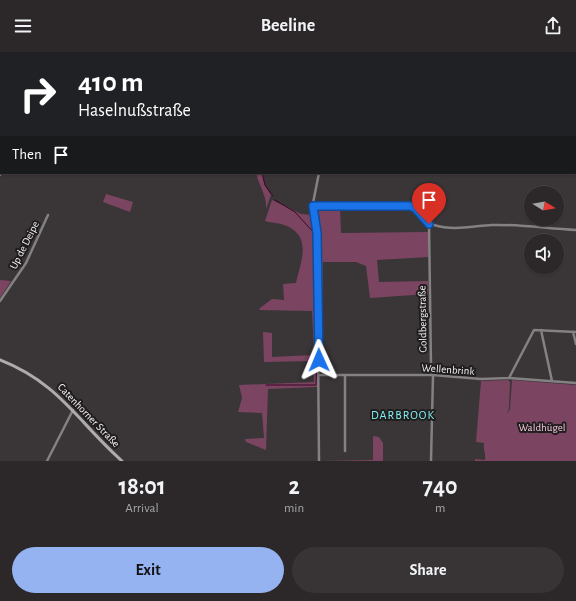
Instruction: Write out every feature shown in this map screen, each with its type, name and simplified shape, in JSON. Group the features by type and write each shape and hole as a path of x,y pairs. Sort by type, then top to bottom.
{"street":[{"path":"319,174 313,206 317,233 319,461"},
{"path":"313,206 410,206 415,208 429,224 461,228 493,225 576,230"},
{"name":"Up de Deipe","path":"0,301 26,263 48,214"},
{"name":"Goldbergstraße","path":"429,224 430,349 433,375 431,461"},
{"path":"510,378 534,330 575,332 576,344"},
{"path":"541,330 552,381"},
{"name":"Catenhorner Straße","path":"0,360 19,368 45,384 73,410 98,439 122,461"},
{"name":"Wellenbrink","path":"319,375 433,375 485,380 510,378 576,383"},
{"path":"345,375 345,452"},
{"path":"47,461 73,410"}],"green space":[{"path":"256,174 262,174 265,186 271,195 266,209 264,195"},
{"path":"106,194 133,202 130,212 103,202"},
{"path":"272,200 301,214 312,215 315,230 319,230 316,210 318,207 340,206 341,233 428,232 428,257 377,260 379,282 428,281 428,294 370,298 366,266 356,262 323,262 322,336 317,337 317,387 268,389 266,450 246,442 245,439 264,438 262,413 238,412 242,398 239,385 314,382 313,361 264,362 263,332 272,333 272,357 314,355 312,311 259,310 272,299 284,300 283,284 296,283 303,252 300,238 296,232 289,227 265,221"},
{"path":"0,280 11,281 0,298"},
{"name":"Waldhügel","path":"508,380 510,382 509,408 507,414 510,409 512,380 576,385 576,461 475,461 475,459 485,460 484,443 476,442 481,381"},
{"path":"373,436 379,437 383,443 383,461 321,461 373,460"}],"waterway":[{"path":"262,174 265,185 273,196"},
{"path":"275,200 295,212 316,235 316,282"},
{"path":"316,217 319,245"},
{"path":"319,248 319,281"},
{"path":"316,287 316,315"},
{"path":"319,288 320,342"},
{"path":"316,318 317,356"},
{"path":"266,385 316,385 317,360"}],"district":[{"name":"DARBROOK","path":"403,415"}],"route":[{"path":"319,360 317,233 313,206 410,206 415,208 423,215 429,224"}]}
